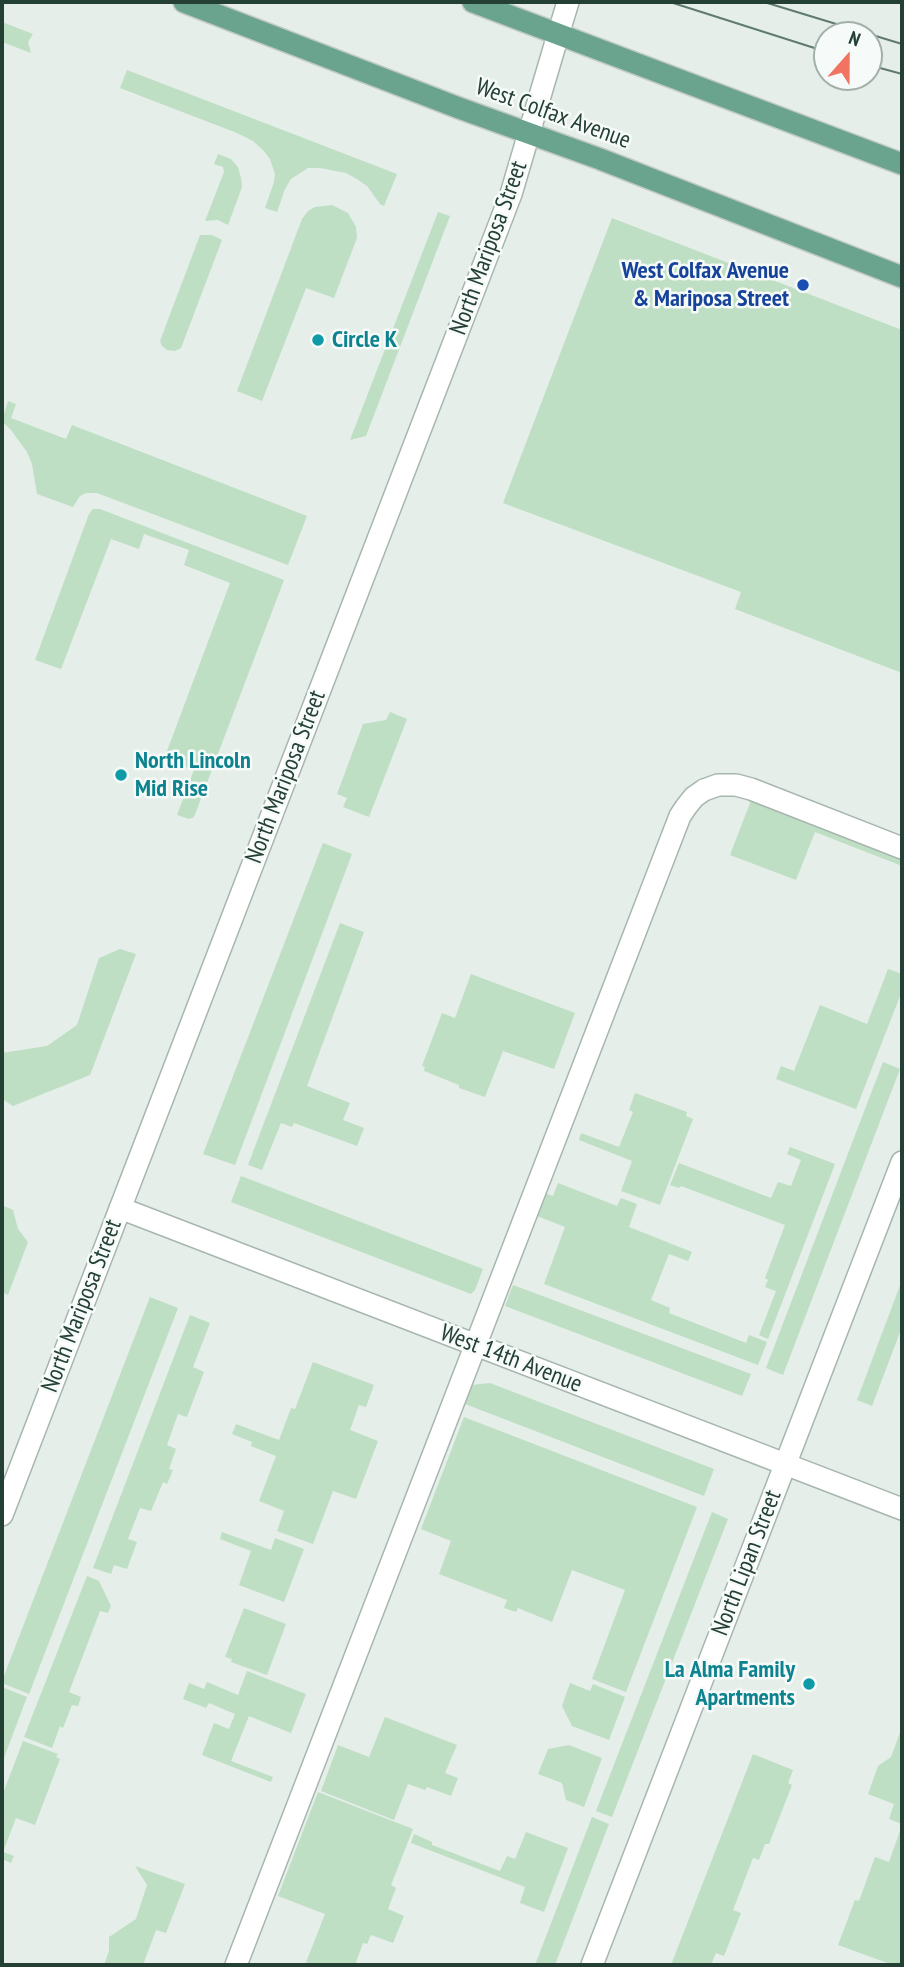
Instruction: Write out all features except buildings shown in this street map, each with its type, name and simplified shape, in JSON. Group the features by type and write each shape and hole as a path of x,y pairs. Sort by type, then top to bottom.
{"main road":[{"name":"West Colfax Avenue","path":"184,2 458,108 600,159 902,277"},
{"path":"473,2 902,164"}],"street":[{"name":"North Mariposa Street","path":"2,1515 511,194 568,2"},
{"path":"236,1965 680,816 694,797 704,790 718,785 736,785 902,848"},
{"name":"North Lipan Street","path":"592,1965 902,1161"},
{"name":"West 14th Avenue","path":"120,1208 902,1509"}],"green space":[{"path":"2,22 33,34 28,42 31,53 2,42"},
{"path":"127,70 397,174 384,206 367,186 346,173 308,168 291,179 277,212 265,208 275,174 270,159 263,150 237,133 120,88"},
{"path":"218,154 231,159 238,167 241,178 242,187 228,225 218,220 205,221 224,172 223,167 214,164"},
{"path":"332,205 348,213 356,227 357,238 334,298 306,288 262,401 237,391 302,219 315,207"},
{"path":"438,212 450,216 366,436 350,440"},
{"path":"612,218 902,330 902,673 735,609 741,592 503,503"},
{"path":"200,235 212,235 222,240 181,348 175,351 167,350 160,341"},
{"path":"8,401 16,404 11,418 66,439 72,425 307,516 288,565 97,493 80,496 73,507 37,494 27,452 2,421"},
{"path":"93,509 100,509 284,580 194,817 189,819 177,815 194,770 164,759 230,583 184,565 189,550 144,534 139,549 111,539 61,669 35,660"},
{"path":"390,712 407,719 369,817 343,807 347,798 337,794 363,724 386,720"},
{"path":"752,798 902,856 902,866 815,832 796,880 730,855"},
{"path":"323,843 352,854 235,1165 203,1154"},
{"path":"340,923 364,932 307,1086 350,1103 343,1120 364,1128 357,1146 294,1123 292,1127 281,1123 262,1170 248,1165"},
{"path":"120,949 136,954 90,1075 13,1106 2,1099 2,1053 47,1046 77,1025 99,958"},
{"path":"888,969 902,974 902,991 856,1109 776,1079 781,1066 794,1071 820,1005 867,1024"},
{"path":"471,974 575,1013 554,1069 503,1051 485,1097 424,1071 425,1067 422,1066 442,1013 455,1018"},
{"path":"883,1062 900,1069 783,1375 766,1368"},
{"path":"635,1093 687,1112 686,1116 693,1119 660,1205 621,1191 632,1161 579,1140 581,1133 619,1147 633,1112 629,1110"},
{"path":"790,1147 835,1164 768,1339 759,1335 776,1291 765,1287 768,1280 765,1278 785,1225 681,1186 679,1188 670,1185 679,1163 771,1198 778,1182 791,1186 801,1160 787,1154"},
{"path":"241,1176 483,1269 475,1290 471,1294 231,1202"},
{"path":"558,1183 617,1206 621,1198 637,1204 629,1227 692,1252 688,1261 669,1254 651,1300 670,1308 669,1313 746,1343 749,1335 767,1342 758,1365 544,1284 565,1227 537,1216 545,1193 553,1196"},
{"path":"2,1205 13,1210 18,1229 28,1242 8,1295 2,1292"},
{"path":"902,1280 902,1327 872,1406 857,1400"},
{"path":"513,1285 751,1374 742,1396 505,1306"},
{"path":"150,1297 178,1308 29,1694 2,1681"},
{"path":"190,1315 210,1323 193,1367 204,1372 187,1417 178,1414 167,1445 176,1449 169,1469 173,1470 167,1484 163,1482 151,1511 140,1508 128,1539 137,1542 127,1569 114,1565 111,1574 93,1568"},
{"path":"313,1362 374,1385 366,1407 359,1405 350,1430 378,1441 356,1499 333,1491 313,1544 277,1531 284,1511 259,1501 276,1456 251,1446 252,1442 232,1434 236,1424 279,1440 291,1408 295,1409"},
{"path":"490,1383 714,1469 704,1496 465,1404 472,1385"},
{"path":"464,1417 697,1507 626,1692 592,1679 625,1590 572,1570 552,1622 518,1608 516,1612 504,1608 507,1600 439,1574 451,1541 421,1529"},
{"path":"712,1512 728,1519 612,1817 596,1811"},
{"path":"222,1532 271,1550 275,1538 304,1549 284,1602 239,1585 251,1551 220,1539"},
{"path":"87,1576 99,1581 111,1606 108,1613 100,1611 69,1692 81,1697 78,1706 72,1705 52,1748 24,1737"},
{"path":"244,1608 286,1624 267,1675 231,1662 232,1659 225,1657"},
{"path":"247,1671 306,1694 291,1733 249,1716 231,1761 273,1777 271,1782 202,1755 214,1723 229,1729 235,1714 209,1703 206,1708 183,1699 189,1683 204,1689 207,1682 238,1695"},
{"path":"570,1683 590,1691 593,1684 625,1697 609,1740 572,1726 562,1706"},
{"path":"2,1687 27,1697 2,1763"},
{"path":"385,1717 457,1745 445,1773 458,1778 451,1796 427,1787 425,1790 408,1784 394,1820 321,1791 338,1745 369,1757"},
{"path":"902,1727 902,1824 889,1819 894,1804 868,1794 878,1766 891,1757"},
{"path":"23,1741 58,1754 56,1757 60,1759 35,1825 16,1818 3,1852 14,1856 11,1863 2,1859 2,1796"},
{"path":"569,1745 602,1758 584,1807 566,1800 562,1783 538,1774 548,1749"},
{"path":"753,1754 793,1770 788,1783 792,1785 769,1844 765,1844 759,1860 753,1858 733,1910 741,1913 724,1956 716,1953 711,1965 671,1965"},
{"path":"318,1792 413,1829 391,1885 396,1888 388,1909 404,1916 393,1943 371,1935 367,1944 363,1943 356,1962 358,1965 305,1965 325,1914 278,1896"},
{"path":"592,1817 609,1824 555,1965 535,1965"},
{"path":"902,1825 902,1965 893,1965 838,1945 855,1900 859,1901 875,1857 889,1862"},
{"path":"526,1832 568,1848 544,1912 520,1903 525,1887 411,1843 414,1834 432,1842 432,1845 500,1871 507,1856 515,1859"},
{"path":"135,1866 185,1884 166,1933 156,1930 143,1965 104,1965 109,1951 109,1937 136,1919 147,1885"}],"tram line":[{"path":"670,2 813,48"},
{"path":"764,2 902,44"},
{"path":"883,69 902,74"}],"place":[{"name":"West Colfax Avenue & Mariposa Street","path":"803,285"},
{"name":"Circle K","path":"318,340"},
{"name":"North Lincoln Mid Rise","path":"121,775"},
{"name":"La Alma Family Apartments","path":"809,1684"}]}
